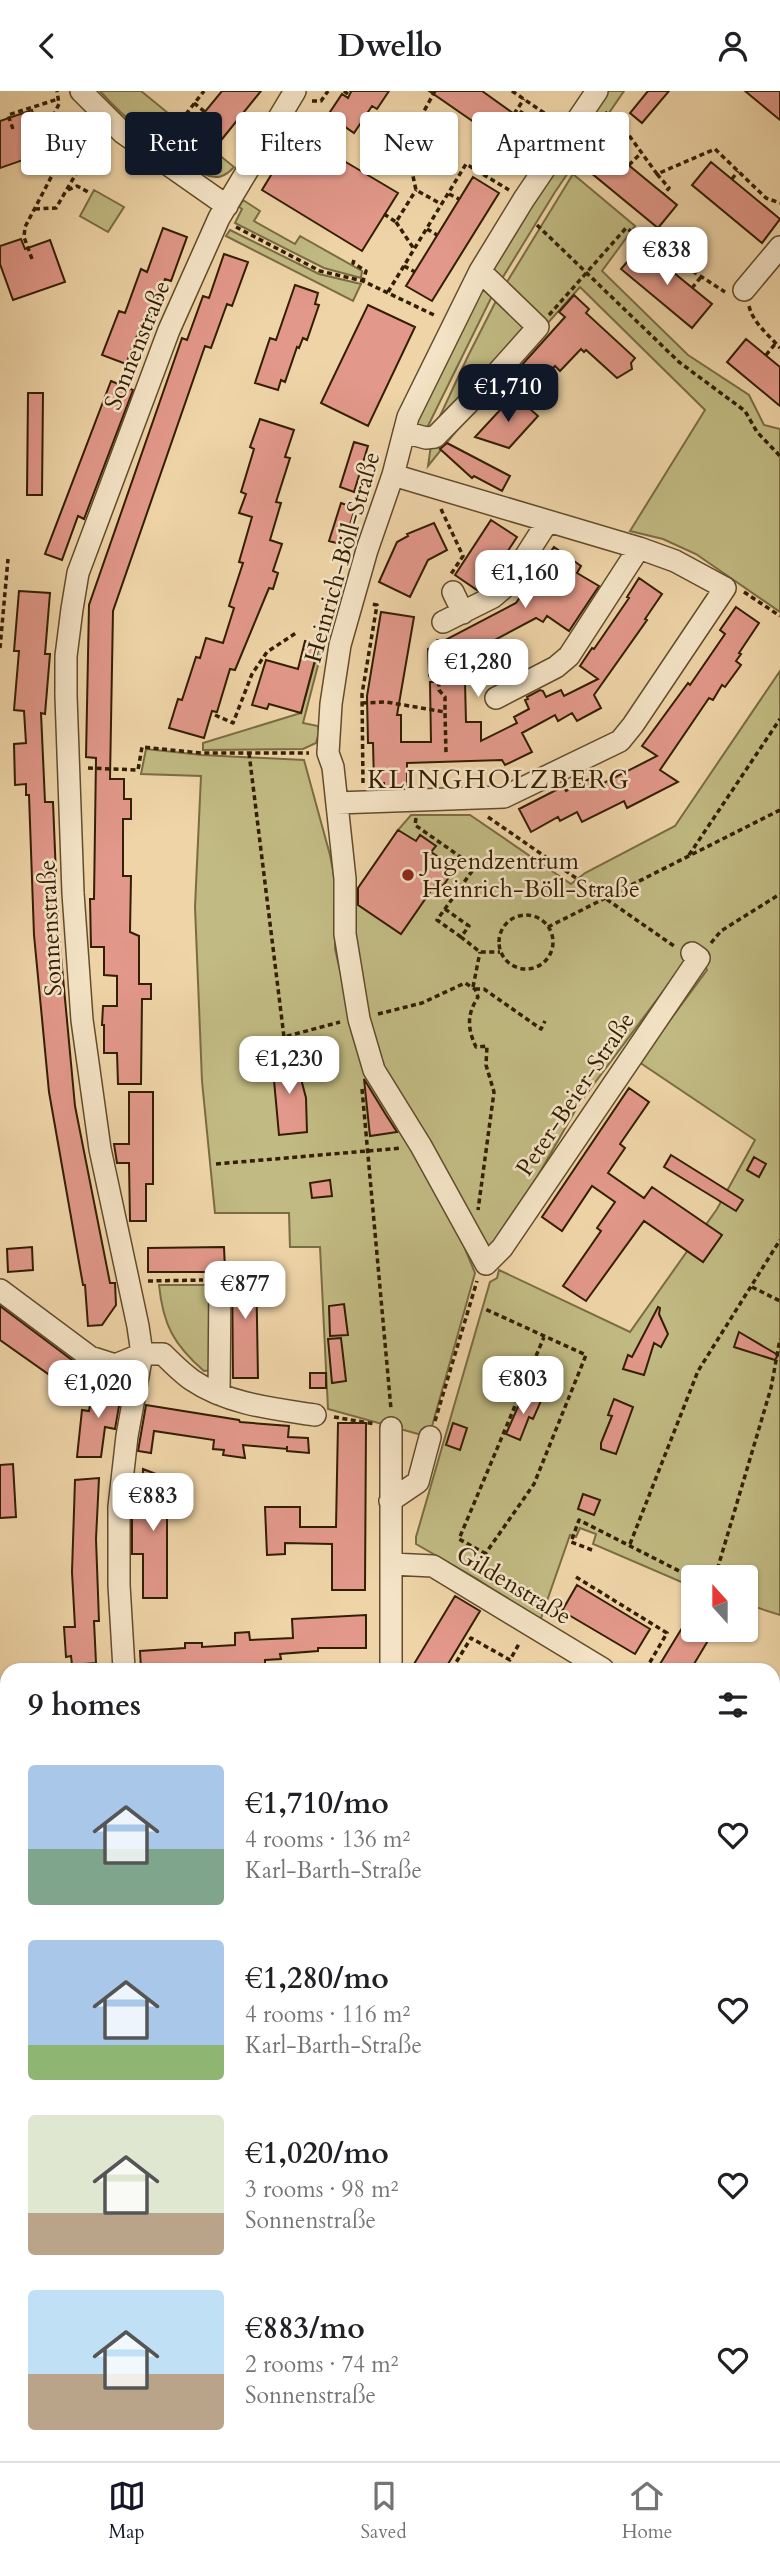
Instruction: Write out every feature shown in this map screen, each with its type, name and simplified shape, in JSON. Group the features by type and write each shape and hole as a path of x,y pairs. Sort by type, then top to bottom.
{"street":[{"path":"81,91 125,135"},
{"name":"Sonnenstraße","path":"124,1663 119,1585 119,1507 127,1436 142,1354 100,1149 82,1020 73,893 66,656 78,573 169,330 223,212 295,91"},
{"name":"Heinrich-Böll-Straße","path":"581,112 593,95"},
{"path":"177,175 223,212"},
{"name":"Heinrich-Böll-Straße","path":"486,1264 421,1146 374,1070 354,1023 345,934 345,879 333,767 328,753 331,703 340,645 393,475 408,417 480,271 540,175"},
{"path":"744,290 780,247"},
{"path":"404,432 426,438 435,437 538,327 480,271"},
{"path":"337,803 504,797 620,741 725,588 675,561 639,548 393,475"},
{"path":"443,622 493,597 507,585 548,521"},
{"path":"496,698 556,667 569,656 639,548"},
{"path":"453,592 463,613"},
{"name":"Peter-Beier-Straße","path":"486,1264 502,1248 695,956"},
{"path":"219,1394 220,1281"},
{"path":"0,1290 90,1357 115,1366 142,1354 163,1354 192,1380 219,1394 247,1403 315,1415"},
{"path":"391,1428 391,1663"},
{"path":"390,1501 418,1482 430,1437"},
{"name":"Gildenstraße","path":"392,1564 433,1566 593,1663"}],"path":[{"path":"32,260 24,237 25,227 58,164 52,118 59,104 57,91"},
{"path":"187,112 204,91"},
{"path":"344,91 349,95"},
{"path":"396,222 416,190 406,144 435,91"},
{"path":"512,91 543,112"},
{"path":"593,95 628,134 640,153 669,187 664,194"},
{"path":"13,129 8,115 58,99"},
{"path":"515,112 524,99"},
{"path":"194,103 205,112"},
{"path":"657,174 715,149 766,198 780,203"},
{"path":"629,166 640,153"},
{"path":"387,292 466,164 524,199"},
{"path":"732,179 738,171"},
{"path":"36,209 56,208 75,175"},
{"path":"66,190 77,186 90,193"},
{"path":"416,190 441,204"},
{"path":"448,193 459,199"},
{"path":"761,203 766,198"},
{"path":"223,212 320,271 363,281 453,324"},
{"path":"384,214 396,222 414,249"},
{"path":"537,225 679,362 746,411 758,432 780,456"},
{"path":"538,327 626,228 726,293 744,290 752,319 780,348"},
{"path":"426,229 437,235"},
{"path":"660,262 666,255"},
{"path":"354,260 352,263 366,271 363,281"},
{"path":"404,266 415,272"},
{"path":"692,288 701,277"},
{"path":"766,355 776,343"},
{"path":"429,486 463,556 449,577 456,591 453,592"},
{"path":"0,648 8,559"},
{"path":"725,588 740,590 780,616"},
{"path":"353,601 377,605 362,703 363,803"},
{"path":"443,622 441,617 438,619 439,690 445,697 446,753"},
{"path":"215,715 233,723 253,674 267,652 296,633"},
{"path":"362,703 386,702 445,712"},
{"path":"688,857 780,719"},
{"path":"93,768 138,770 142,747 201,753 328,753"},
{"path":"249,753 284,1037 342,1021 354,1023 422,1003 465,983 484,989 541,1029 545,1021"},
{"path":"463,800 680,950 695,956 721,931 780,894"},
{"path":"418,801 415,825 475,867 437,921 480,952 500,952"},
{"path":"548,927 780,810"},
{"path":"446,909 469,926 461,937"},
{"path":"519,915 536,916 548,927 552,935 551,952 540,965 522,968 505,960 500,952 500,933 511,919 519,915"},
{"path":"474,1241 494,1092 486,1065 487,1046 476,1047 468,1026 469,1015 478,997 474,988 480,952"},
{"path":"315,1415 391,1428 393,1423 362,1083"},
{"path":"216,1164 421,1146"},
{"path":"630,1544 698,1371 780,1240"},
{"path":"430,1437 479,1273 486,1264"},
{"path":"155,1280 220,1281"},
{"path":"751,1287 780,1301"},
{"path":"464,1584 534,1484 586,1355 485,1309"},
{"path":"486,1554 459,1539 544,1336"},
{"path":"719,1565 771,1388 780,1339"},
{"path":"592,1550 571,1542 579,1520 681,1572"},
{"path":"576,1577 667,1633 650,1663"},
{"path":"456,1663 471,1638 510,1660 530,1625"}],"shaded area":[{"path":"100,91 141,91 167,112 125,112 124,115"},
{"path":"607,91 624,91 610,112 591,112"},
{"path":"222,157 234,167 221,177 207,175 222,175"},
{"path":"548,175 567,175 495,290 425,432 412,427 455,340 525,212"},
{"path":"572,175 635,226 602,271 688,355 749,395 764,425 780,429 780,612 696,554 663,539 630,531 705,410 580,287 503,373 428,466 433,431 499,295"},
{"path":"94,190 124,207 108,232 80,216"},
{"path":"243,200 260,211 254,221 295,244 300,236 362,271 361,278 324,268 235,223"},
{"path":"230,230 319,274 361,284 353,301 226,236"},
{"path":"320,644 323,646 303,723 318,726 316,743 303,749 203,750 203,743 301,713"},
{"path":"780,671 780,1615 758,1608 758,1565 681,1565 681,1582 593,1544 596,1534 580,1528 576,1537 570,1535 540,1621 477,1579 416,1544 490,1282 497,1278 499,1270 630,1332 717,1209 755,1140 639,1062 707,970 697,946 579,1104 497,1247 483,1245 370,1042 350,900 411,815 470,815 571,884 585,873 675,826"},
{"path":"146,749 304,760 336,886 335,949 351,1018 414,1153 457,1229 475,1273 429,1437 328,1409 320,1247 290,1247 289,1213 215,1213 202,1081 195,907 201,776 141,774"},
{"path":"159,1285 215,1285 213,1370 204,1371 178,1343 167,1323"}],"building":[{"path":"222,91 261,91 244,112 236,112 236,122 222,139 222,112 205,112"},
{"path":"389,91 377,109 372,106 368,112 360,112 360,124 354,133 346,127 346,112 330,112 342,94 348,98 351,92"},
{"path":"429,91 482,91 511,112 472,112 472,121"},
{"path":"648,91 669,91 642,123 630,113"},
{"path":"745,91 780,91 780,120"},
{"path":"21,114 21,161 0,168 0,121"},
{"path":"346,162 360,170 360,175 368,175 398,193 362,251 262,190 271,175 346,175"},
{"path":"711,162 780,219 762,243 692,185"},
{"path":"629,165 677,205 658,228 594,175 629,175"},
{"path":"473,177 499,193 432,301 406,286"},
{"path":"163,228 187,237 171,281 165,279 149,322 143,320 126,364 102,355 119,311 125,313 141,269 147,272"},
{"path":"21,239 25,249 50,240 65,282 13,300 0,264 0,246"},
{"path":"641,246 712,304 692,328 621,269"},
{"path":"224,254 248,262 232,306 227,304 211,348 205,346 113,611 110,779 124,779 124,799 131,799 131,819 123,819 123,876 131,876 130,932 139,936 139,984 151,984 151,999 142,999 141,1084 118,1084 117,1053 104,1053 102,1025 103,1006 117,1006 117,976 104,975 104,947 91,947 90,899 94,899 96,758 86,757 89,605 182,338 187,340 203,296 209,298"},
{"path":"295,285 318,293 315,304 319,305 307,340 303,338 299,348 297,347 285,382 281,380 278,390 255,383 270,338 276,340"},
{"path":"574,295 589,309 586,313 635,358 631,363 632,369 617,378 586,350 584,352 581,349 560,371 555,366 529,394 511,377 565,317 559,312"},
{"path":"368,305 415,327 368,426 321,403"},
{"path":"746,339 780,367 780,406 727,362"},
{"path":"111,381 133,390 84,519 78,516 62,560 45,554"},
{"path":"28,393 43,393 42,495 27,495"},
{"path":"514,395 538,416 509,448 475,437"},
{"path":"260,419 294,430 285,457 290,458 276,502 281,503 270,540 282,544 273,571 278,573 273,589 269,588 235,670 230,669 217,712 212,711 204,738 169,728 178,699 182,700 196,657 200,658 206,638 223,643 234,608 229,606 243,563 239,562 252,517 239,513 246,494 241,492 254,449 250,447"},
{"path":"354,442 368,446 354,492 340,487"},
{"path":"447,443 510,476 502,491 474,476 472,478 440,449"},
{"path":"341,503 355,508 344,545 329,541"},
{"path":"491,520 517,537 485,586 477,590 455,575"},
{"path":"434,523 447,550 428,560 410,597 379,582 397,542 408,536 407,534"},
{"path":"554,547 581,566 577,573 599,586 569,631 547,616 543,622 536,618 429,675 428,649 516,603"},
{"path":"639,578 662,594 594,695 601,708 577,721 572,713 558,721 555,715 522,733 532,752 505,765 502,760 407,763 407,787 384,788 384,783 374,783 373,743 368,743 367,696 381,612 414,617 397,715 401,715 401,742 431,742 430,682 465,682 466,722 481,722 481,741 517,723 514,717 529,709 525,700 527,697 540,690 546,697 561,690 564,696 598,679 580,666 629,598 627,597"},
{"path":"19,591 50,593 45,654 50,654 45,714 41,713 45,802 53,802 58,924 75,1106 110,1283 115,1283 116,1305 102,1325 88,1326 85,1285 49,1092 34,935 29,795 26,795 26,784 15,785 14,744 26,743 24,711 14,710 19,651 14,651"},
{"path":"736,607 759,623 739,653 741,654 736,661 741,665 725,687 722,685 713,700 709,698 660,770 678,782 627,808 624,801 582,822 577,812 560,821 558,817 531,832 519,809 564,786 566,791 589,779 594,788 657,756 642,746 688,683 690,685 725,634 720,630"},
{"path":"305,641 319,645 301,713 269,704 267,709 252,705 266,660 298,669"},
{"name":"Jugendzentrum Heinrich-Böll-Straße","path":"398,830 416,841 420,835 436,846 431,852 455,868 443,886 437,882 401,934 358,905 358,888"},
{"path":"294,1052 306,1098 307,1132 279,1135 272,1058"},
{"path":"364,1079 386,1115 397,1132 370,1136"},
{"path":"629,1088 649,1102 620,1144 625,1148 608,1173 644,1198 652,1187 722,1235 703,1262 644,1221 586,1301 563,1286 601,1231 597,1228 615,1202 592,1186 562,1231 542,1217"},
{"path":"129,1092 153,1092 153,1184 146,1184 146,1221 130,1221 129,1163 117,1163 114,1144 129,1144"},
{"path":"671,1155 743,1200 736,1211 664,1167"},
{"path":"754,1157 766,1164 759,1177 747,1170"},
{"path":"330,1180 332,1196 312,1198 310,1183"},
{"path":"32,1247 33,1270 8,1272 7,1249"},
{"path":"224,1247 225,1269 219,1268 211,1272 148,1272 148,1248"},
{"path":"256,1263 258,1378 233,1378 232,1264"},
{"path":"344,1304 348,1335 330,1336 329,1306"},
{"path":"0,1306 76,1363 61,1383 0,1340"},
{"path":"658,1307 668,1334 661,1347 654,1343 644,1375 623,1369 628,1355 632,1357"},
{"path":"739,1332 778,1355 775,1360 734,1347"},
{"path":"341,1338 346,1381 332,1383 328,1339"},
{"path":"310,1373 326,1373 326,1388 310,1388"},
{"path":"94,1384 122,1389 115,1429 105,1427 101,1457 77,1457 82,1410 89,1411"},
{"path":"524,1393 541,1401 533,1419 529,1417 520,1440 506,1434"},
{"path":"614,1399 633,1407 616,1454 601,1449 612,1416 608,1415"},
{"path":"146,1405 240,1422 289,1426 288,1437 308,1438 309,1453 243,1445 245,1458 223,1455 224,1450 213,1449 214,1440 154,1431 151,1453 138,1451"},
{"path":"338,1423 366,1423 365,1590 332,1590 332,1544 285,1543 285,1554 267,1555 265,1507 300,1507 300,1527 336,1527"},
{"path":"453,1423 467,1428 460,1450 446,1445"},
{"path":"13,1464 16,1517 0,1518 0,1465"},
{"path":"143,1469 174,1481 174,1492 167,1492 167,1598 143,1598 143,1554 132,1554 132,1505 142,1504"},
{"path":"99,1478 96,1539 99,1621 94,1621 96,1663 72,1663 71,1656 66,1657 64,1627 75,1627 72,1572 75,1480"},
{"path":"583,1494 600,1500 594,1515 578,1509"},
{"path":"577,1585 650,1629 635,1654 562,1611"},
{"path":"455,1596 480,1611 449,1663 415,1663"},
{"path":"366,1615 366,1648 318,1648 318,1651 280,1654 281,1659 265,1660 265,1663 141,1663 140,1651 185,1648 185,1643 202,1643 202,1647 235,1645 235,1633 249,1632 250,1640 293,1638 292,1619"},
{"path":"681,1630 681,1642 707,1642 695,1663 661,1663"}],"place":[{"name":"Jugendzentrum Heinrich-Böll-Straße","path":"408,875"}],"district":[{"name":"KLINGHOLZBERG","path":"499,779"}]}
